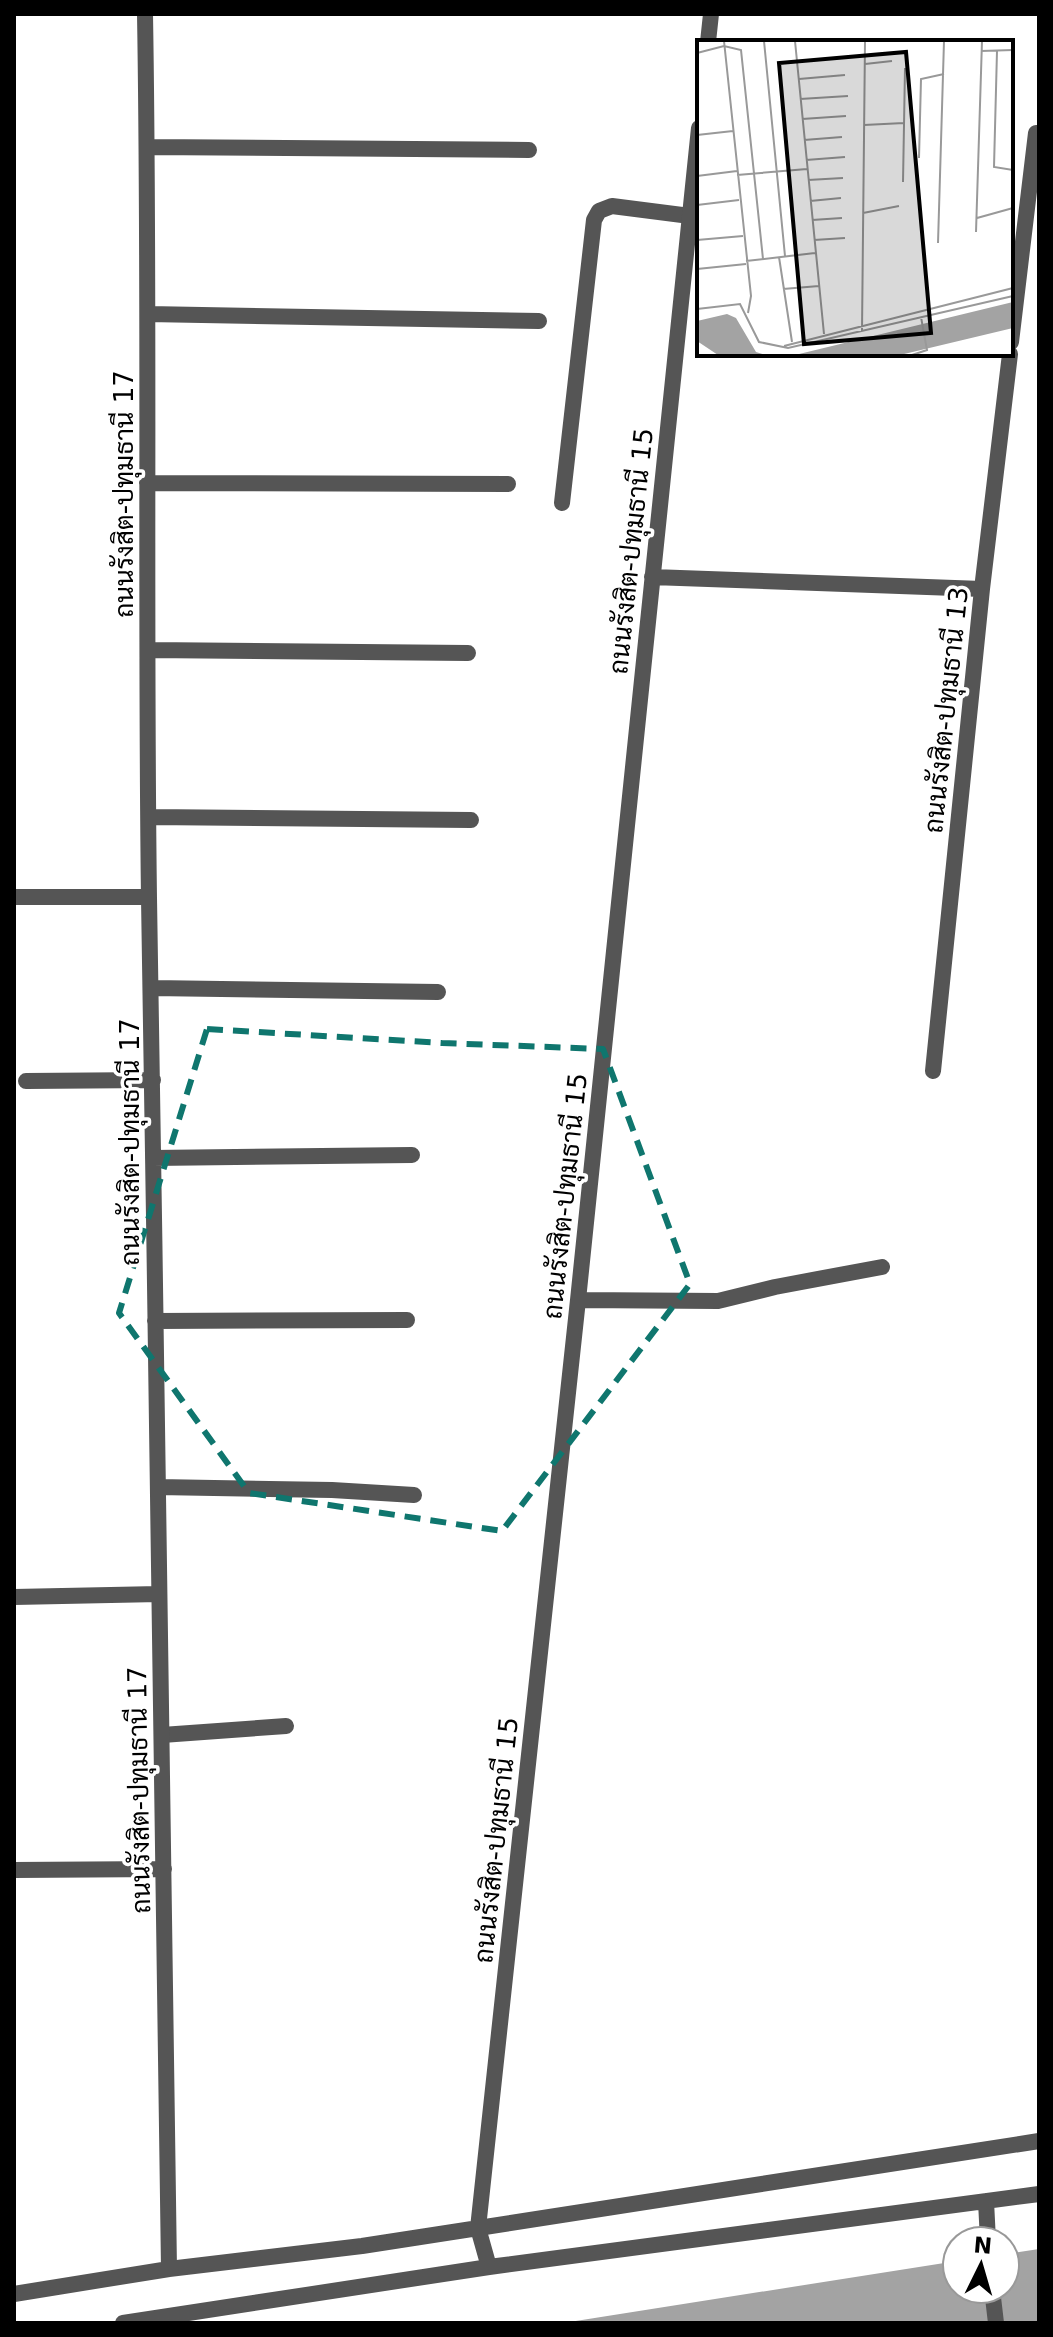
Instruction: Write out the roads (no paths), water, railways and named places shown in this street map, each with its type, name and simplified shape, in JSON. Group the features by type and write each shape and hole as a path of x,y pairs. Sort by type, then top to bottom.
{"street":[{"name":"ถนนรังสิต-ปทุมธานี 17","path":"145,14 149,897 169,2269"},
{"path":"708,40 711,14"},
{"path":"1013,325 1036,133"},
{"path":"147,147 529,150"},
{"name":"ถนนรังสิต-ปทุมธานี 15","path":"489,2267 478,2228 697,148"},
{"path":"562,503 594,220 599,211 612,206 690,216"},
{"path":"148,314 539,321"},
{"name":"ถนนรังสิต-ปทุมธานี 13","path":"933,1071 982,589 1010,356"},
{"path":"147,483 508,484"},
{"path":"652,577 982,589"},
{"path":"149,650 468,653"},
{"path":"150,817 471,820"},
{"path":"14,897 149,897"},
{"path":"152,988 438,992"},
{"path":"26,1081 153,1080"},
{"path":"153,1158 412,1155"},
{"path":"578,1300 718,1301 882,1267"},
{"path":"155,1321 407,1320"},
{"path":"158,1487 332,1490 414,1495"},
{"path":"14,1597 159,1594"},
{"path":"162,1735 286,1726"},
{"path":"14,1870 164,1869"},
{"path":"14,2294 169,2269 362,2246 1039,2141"},
{"path":"123,2323 489,2267 1039,2194"},
{"path":"986,2201 987,2225"}]}
